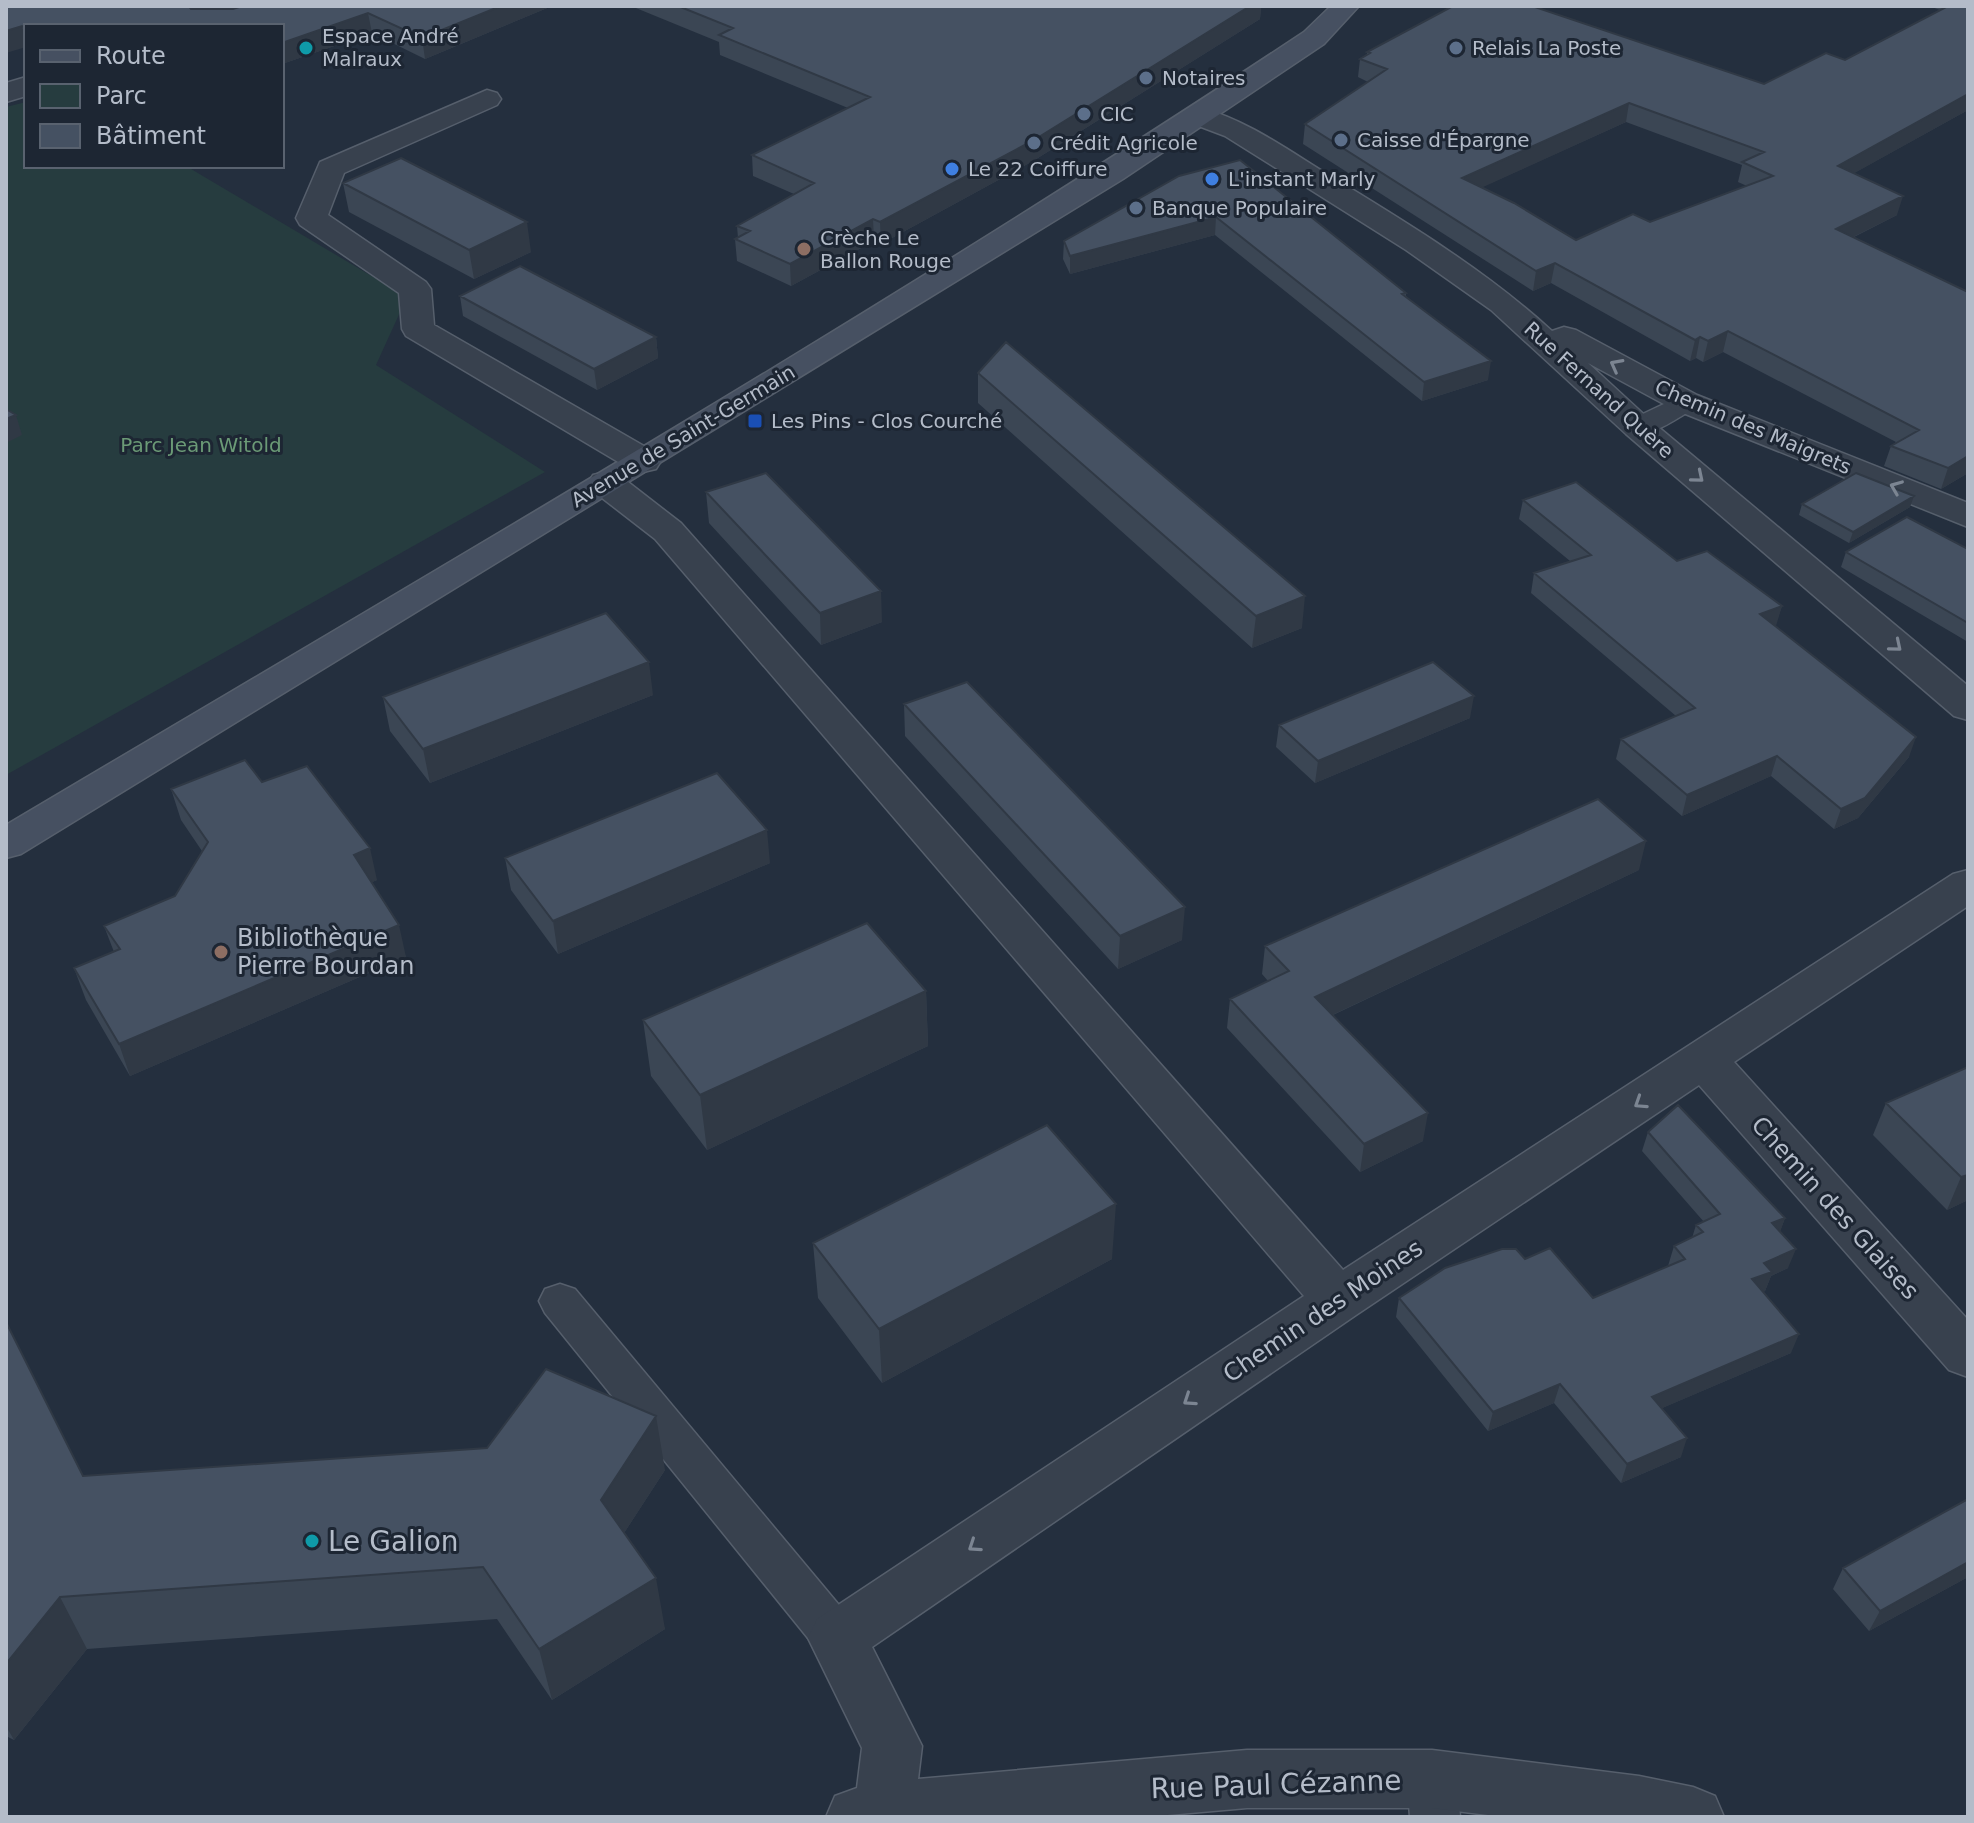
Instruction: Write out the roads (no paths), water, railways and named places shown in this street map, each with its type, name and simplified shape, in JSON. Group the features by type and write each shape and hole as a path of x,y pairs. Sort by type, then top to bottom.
{"main road":[{"name":"Avenue de Saint-Germain","path":"6,844 1053,210 1314,38 1346,6"}],"street":[{"path":"487,99 331,168 311,218 415,289 418,329 643,461"},
{"name":"Rue Fernand Quère","path":"1198,116 1249,138 1417,243 1502,303 1638,427 1968,707"},
{"name":"Chemin des Maigrets","path":"1502,303 1685,402 1968,516"},
{"path":"606,483 668,531 1338,1300"},
{"name":"Chemin des Moines","path":"837,1638 1338,1300 1968,885"},
{"name":"Chemin des Glaises","path":"1705,1060 1755,1120 1968,1355"},
{"path":"837,1638 892,1746 870,1814"},
{"name":"Rue Paul Cézanne","path":"870,1814 1247,1779 1433,1798 1639,1805 1693,1817"}],"lane":[{"path":"1638,427 1685,402"},
{"path":"560,1301 837,1638"}],"place":[{"name":"Espace André Malraux","path":"306,48"},
{"name":"Relais La Poste","path":"1456,48"},
{"name":"Notaires","path":"1146,78"},
{"name":"CIC","path":"1084,114"},
{"name":"Caisse d'Épargne","path":"1341,140"},
{"name":"Crédit Agricole","path":"1034,143"},
{"name":"Le 22 Coiffure","path":"952,169"},
{"name":"L'instant Marly","path":"1212,179"},
{"name":"Banque Populaire","path":"1136,208"},
{"name":"Crèche Le Ballon Rouge","path":"804,249"},
{"name":"Les Pins - Clos Courché","path":"755,421"},
{"name":"Bibliothèque Pierre Bourdan","path":"221,952"},
{"name":"Le Galion","path":"312,1541"}],"park label":[{"name":"Parc Jean Witold","path":"201,445"}]}
